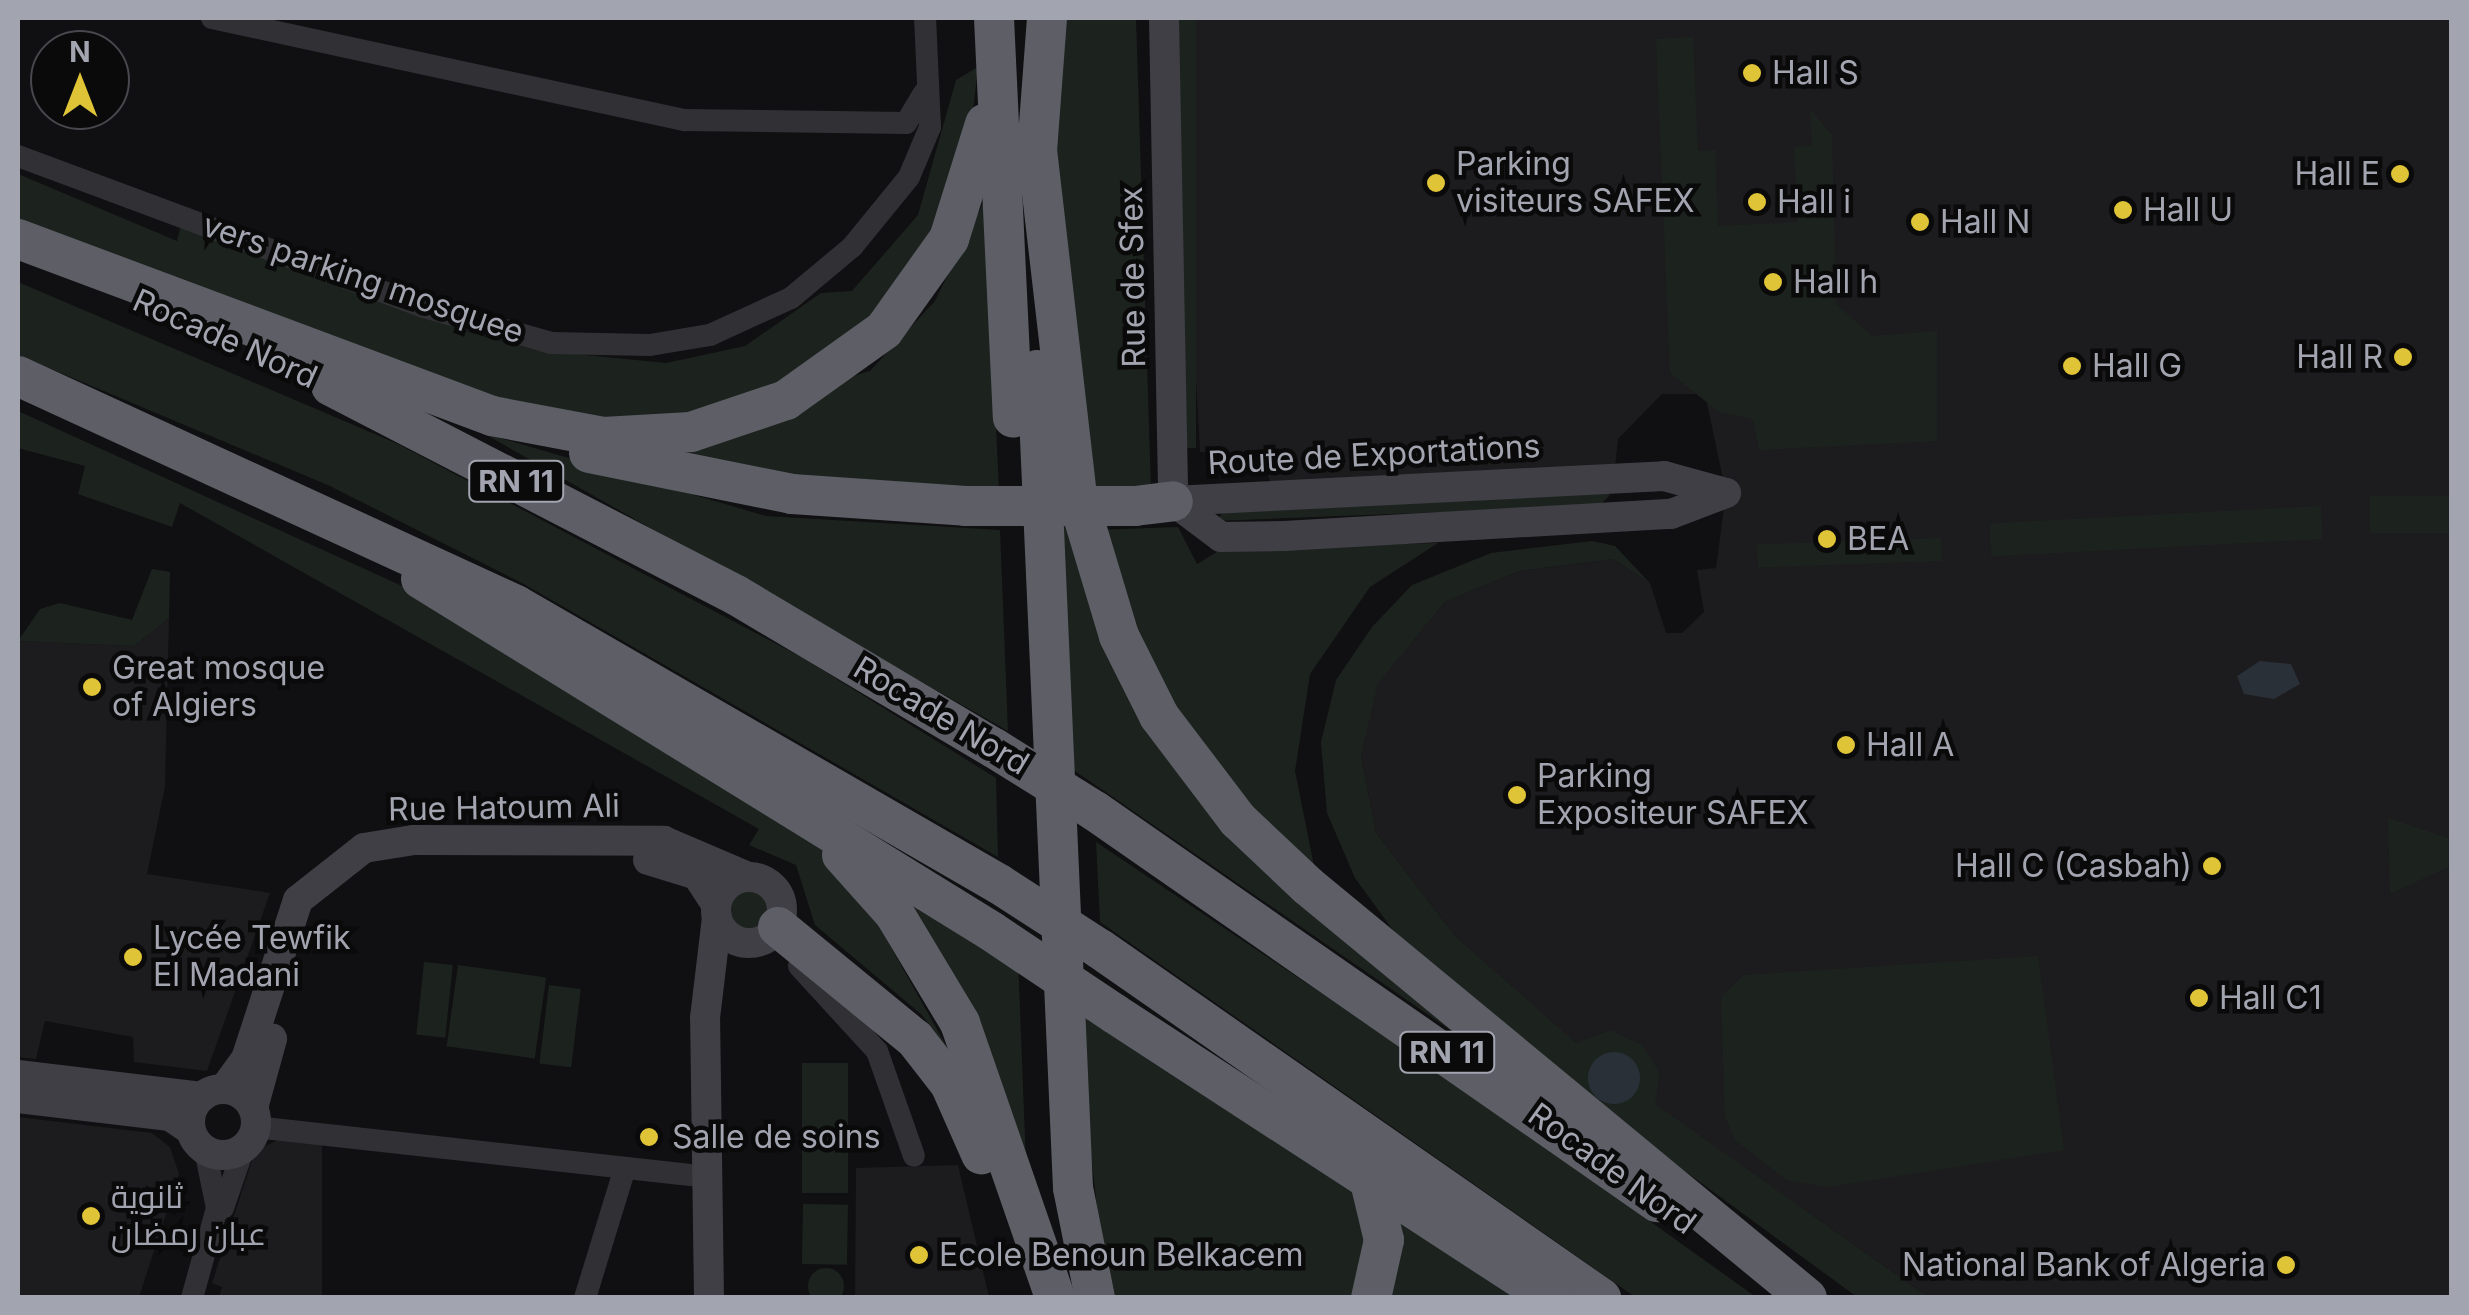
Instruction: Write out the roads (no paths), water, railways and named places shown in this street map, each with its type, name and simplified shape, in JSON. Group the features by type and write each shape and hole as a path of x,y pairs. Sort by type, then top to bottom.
{"highway":[{"path":"1047,18 1027,90 1073,1188 1095,1298"},
{"path":"1037,150 1047,18"},
{"path":"1006,20 1027,90 1037,150 1077,496 1119,636 1176,742 1238,820 1308,886 1807,1298"},
{"path":"413,392 532,426 634,438 712,428 814,385 884,330 949,239 983,141 1006,20"},
{"path":"1006,20 1047,1198 1067,1298"},
{"path":"18,238 525,436 721,482 966,506 1154,504"},
{"name":"Rocade Nord","path":"18,254 188,320 452,447 736,595 1096,811 1796,1298"},
{"path":"18,376 356,526 692,700 1000,884 1100,949 1601,1298"},
{"path":"356,526 504,638 991,931 1368,1172 1551,1298"},
{"path":"800,814 894,912 939,981 1055,1298"},
{"path":"767,936 863,987 935,1062 962,1108 1038,1298"},
{"path":"1368,1172 1384,1240 1371,1298"}],"street":[{"name":"vers parking mosquee","path":"212,18 685,120 906,123 928,72"},
{"name":"vers parking mosquee","path":"18,156 424,307 551,343 650,345 710,334 791,298 852,247 910,177 930,127 925,18"},
{"name":"Rue de Sfex","path":"1154,504 1164,50 1161,18"},
{"name":"Route de Exportations","path":"1620,478 1705,494 1622,518 1220,536 1154,504 1620,478"},
{"path":"1620,478 1622,518"},
{"name":"Rue Hatoum Ali","path":"198,1140 213,1093 246,1060 298,900 364,848 414,840 664,842 748,877"},
{"name":"Rue Hatoum Ali","path":"251,1128 310,918 360,871 426,858 661,861 697,875 734,940 767,936"},
{"path":"705,1018 726,964 767,936 778,893 748,877 716,911 705,1018 709,1298"},
{"path":"767,936 876,1051 914,1156"},
{"path":"18,1075 213,1093 251,1128"},
{"path":"18,1098 170,1116 198,1140 216,1179 214,1235"},
{"path":"192,1298 251,1128"},
{"path":"198,1140 251,1128 624,1171 708,1176"},
{"path":"586,1298 624,1171"}],"place":[{"name":"Hall S","path":"1752,73"},
{"name":"Hall E","path":"2400,174"},
{"name":"Parking visiteurs SAFEX","path":"1436,183"},
{"name":"Hall i","path":"1757,202"},
{"name":"Hall U","path":"2123,210"},
{"name":"Hall N","path":"1920,222"},
{"name":"Hall h","path":"1773,282"},
{"name":"Hall R","path":"2403,357"},
{"name":"Hall G","path":"2072,366"},
{"name":"BEA","path":"1827,539"},
{"name":"Great mosque of Algiers","path":"92,687"},
{"name":"Hall A","path":"1846,745"},
{"name":"Parking Expositeur SAFEX","path":"1517,795"},
{"name":"Hall C (Casbah)","path":"2212,866"},
{"name":"Lycée Tewfik El Madani","path":"133,957"},
{"name":"Hall C1","path":"2199,998"},
{"name":"Salle de soins","path":"649,1137"},
{"name":"ثانوية عبان رمضان","path":"91,1216"},
{"name":"Ecole Benoun Belkacem","path":"919,1255"},
{"name":"National Bank of Algeria","path":"2286,1265"}]}
